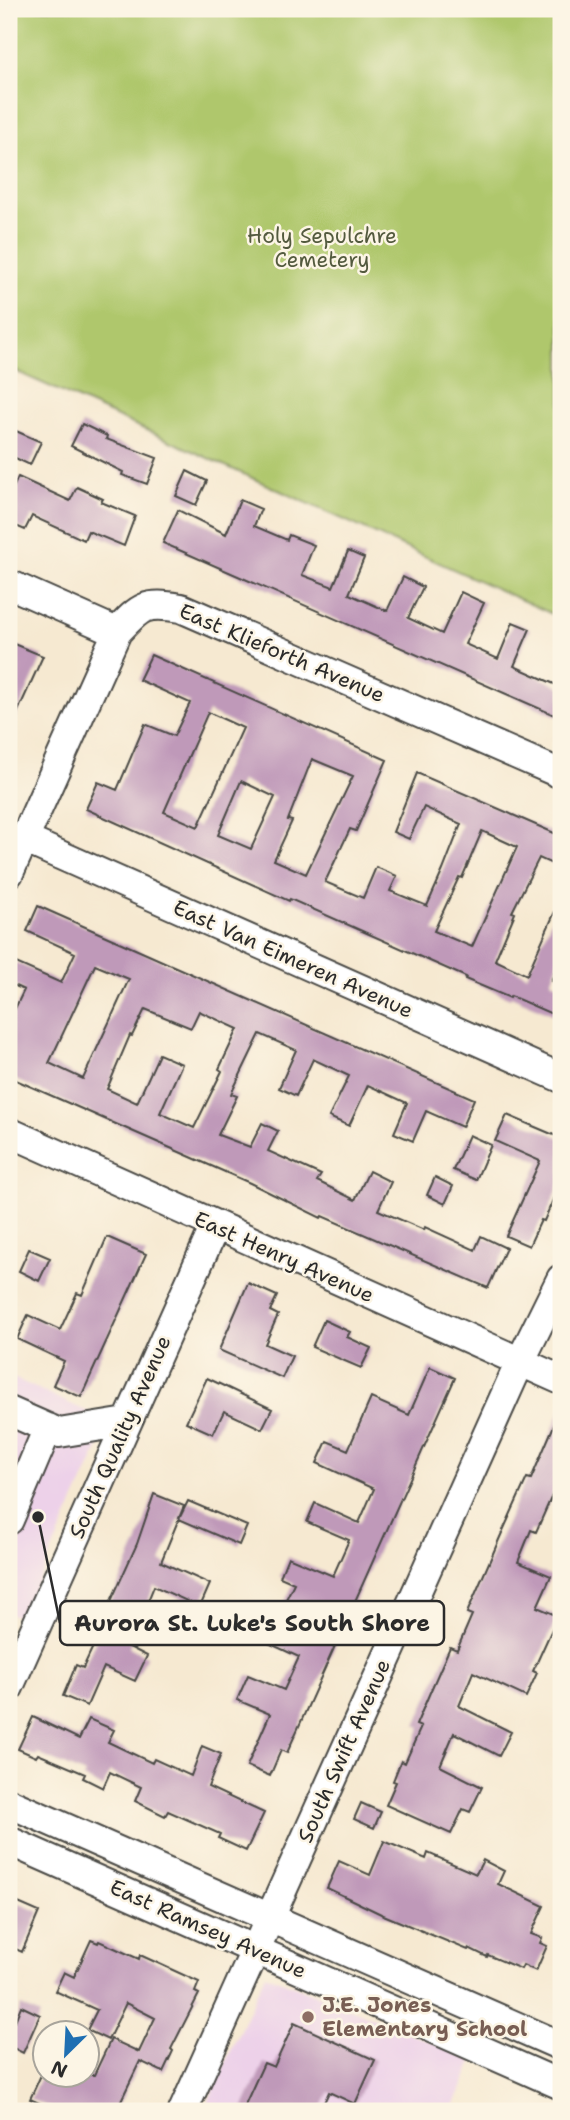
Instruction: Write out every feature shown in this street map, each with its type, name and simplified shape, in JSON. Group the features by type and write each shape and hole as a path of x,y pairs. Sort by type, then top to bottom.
{"street":[{"path":"9,584 117,632 9,873"},
{"name":"East Klieforth Avenue","path":"117,632 132,615 154,603 181,608 561,774"},
{"name":"East Van Eimeren Avenue","path":"24,839 561,1078"},
{"name":"East Henry Avenue","path":"9,1132 561,1380"},
{"name":"South Quality Avenue","path":"9,1687 215,1226"},
{"name":"South Swift Avenue","path":"183,2111 520,1362 561,1279"},
{"path":"9,1411 59,1433 127,1422"},
{"path":"9,1520 48,1428"},
{"name":"East Ramsey Avenue","path":"9,1803 561,2046"},
{"name":"East Ramsey Avenue","path":"9,1841 561,2085"}],"shaded area":[{"path":"9,1376 110,1422 22,1618 9,1613"},
{"name":"J.E. Jones Elementary School","path":"265,1974 474,2060 452,2111 204,2111"}],"green space":[{"name":"Holy Sepulchre Cemetery","path":"9,9 561,9 561,618 9,368"}],"building":[{"path":"82,424 107,436 106,439 157,458 147,484 122,475 123,472 71,446"},
{"path":"16,431 41,442 30,465 9,455 9,446"},
{"path":"187,471 207,481 196,505 176,496"},
{"path":"18,477 70,501 77,487 103,499 101,502 135,516 124,546 88,531 84,540 32,516 25,530 9,523 9,497"},
{"path":"240,500 261,509 254,526 287,540 289,535 314,545 302,575 333,587 348,551 364,558 349,594 387,611 403,577 423,587 408,618 442,634 461,592 484,603 465,644 498,659 513,622 530,629 514,666 561,687 561,718 163,543 178,510 226,534"},
{"path":"9,642 43,656 9,731"},
{"path":"151,655 387,760 356,831 350,829 325,882 363,898 376,867 397,876 390,891 427,906 443,870 461,824 424,807 409,839 393,832 417,773 561,836 561,868 539,858 512,912 515,913 495,960 527,975 561,898 561,957 551,981 561,985 561,1018 465,979 466,977 86,809 98,782 117,790 145,724 174,736 190,703 139,680","holes":["208,712 243,728 198,827 164,812","312,759 353,776 306,874 274,860 292,821 288,820","241,781 275,797 251,849 218,835","482,831 517,847 472,947 434,931 459,877 462,878"]},
{"path":"38,906 474,1099 462,1127 426,1111 413,1141 394,1133 407,1103 368,1085 349,1126 329,1117 349,1076 313,1059 296,1096 279,1088 296,1050 260,1034 231,1094 237,1096 218,1135 250,1147 262,1123 278,1131 268,1151 321,1175 317,1181 355,1200 369,1171 391,1182 378,1210 424,1230 425,1227 475,1250 481,1236 506,1248 488,1288 322,1216 321,1218 250,1183 9,1077 9,1021 24,990 9,983 9,973 14,962 61,983 75,953 27,931","holes":["95,965 129,979 83,1079 49,1063","145,1009 191,1028 199,1011 238,1029 219,1069 222,1071 194,1128 160,1113 182,1064 159,1054 137,1103 107,1089 130,1035 132,1036"]},
{"path":"507,1115 561,1138 561,1181 544,1221 541,1220 529,1246 506,1236 540,1161 495,1141"},
{"path":"469,1135 491,1145 476,1180 453,1170"},
{"path":"435,1177 453,1186 445,1204 427,1195"},
{"path":"107,1237 146,1254 81,1397 53,1385 64,1361 17,1339 28,1315 60,1330 77,1293 82,1295"},
{"path":"29,1249 50,1258 39,1281 19,1271"},
{"path":"248,1283 277,1296 270,1311 278,1315 265,1344 292,1356 282,1378 219,1350"},
{"path":"324,1320 350,1332 347,1337 371,1348 361,1368 312,1347"},
{"path":"430,1367 455,1378 287,1753 281,1750 270,1776 247,1766 270,1714 237,1700 248,1675 284,1690 299,1657 251,1635 261,1614 276,1620 294,1583 280,1577 288,1557 333,1576 349,1540 307,1522 315,1503 359,1523 374,1489 317,1463 327,1441 348,1450 371,1398 409,1415"},
{"path":"207,1378 272,1409 262,1429 224,1411 213,1434 186,1422"},
{"path":"561,1409 561,1475 536,1532 531,1530 518,1562 551,1576 537,1607 558,1616 533,1671 537,1673 526,1697 473,1672 459,1706 511,1732 499,1756 454,1733 440,1766 482,1787 470,1812 463,1809 451,1834 386,1805 401,1761 405,1763 421,1727 416,1725 450,1647 457,1650 472,1615 467,1613"},
{"path":"154,1494 184,1506 161,1562 210,1584 200,1607 154,1586 129,1647 147,1656 135,1681 104,1667 87,1706 63,1696 76,1665 83,1668 113,1604 111,1601 137,1544"},
{"path":"188,1501 247,1526 239,1545 179,1519"},
{"path":"33,1717 79,1739 89,1719 114,1730 108,1742 152,1763 154,1759 191,1776 202,1746 221,1754 208,1787 264,1813 246,1851 218,1838 220,1834 168,1811 165,1816 135,1801 141,1787 110,1772 103,1788 83,1778 85,1774 38,1754 36,1757 18,1749"},
{"path":"361,1803 381,1812 374,1828 354,1819"},
{"path":"384,1841 426,1859 428,1853 476,1874 483,1860 504,1871 498,1884 544,1906 531,1934 542,1938 540,1943 547,1946 536,1971 523,1965 521,1969 469,1948 468,1950 327,1888 339,1861 370,1875"},
{"path":"9,1899 39,1912 22,1952 9,1946"},
{"path":"91,1940 139,1959 140,1955 199,1982 195,1992 199,1994 171,2049 173,2051 163,2072 140,2061 116,2111 57,2111 30,2099 35,2088 102,2088 102,2058 111,2039 139,2052 155,2018 126,2003 108,2040 102,2037 102,2018 93,2018 97,2010 55,1991 64,1972 74,1977"},
{"path":"21,2006 40,2015 39,2018 32,2018 32,2033 23,2053 9,2046 9,2018 15,2021"},
{"path":"294,2023 375,2060 355,2104 329,2092 320,2111 242,2111 264,2063 274,2067"}],"place":[{"name":"Aurora St. Luke's South Shore","path":"38,1517"},
{"name":"J.E. Jones Elementary School","path":"308,2017"}]}
